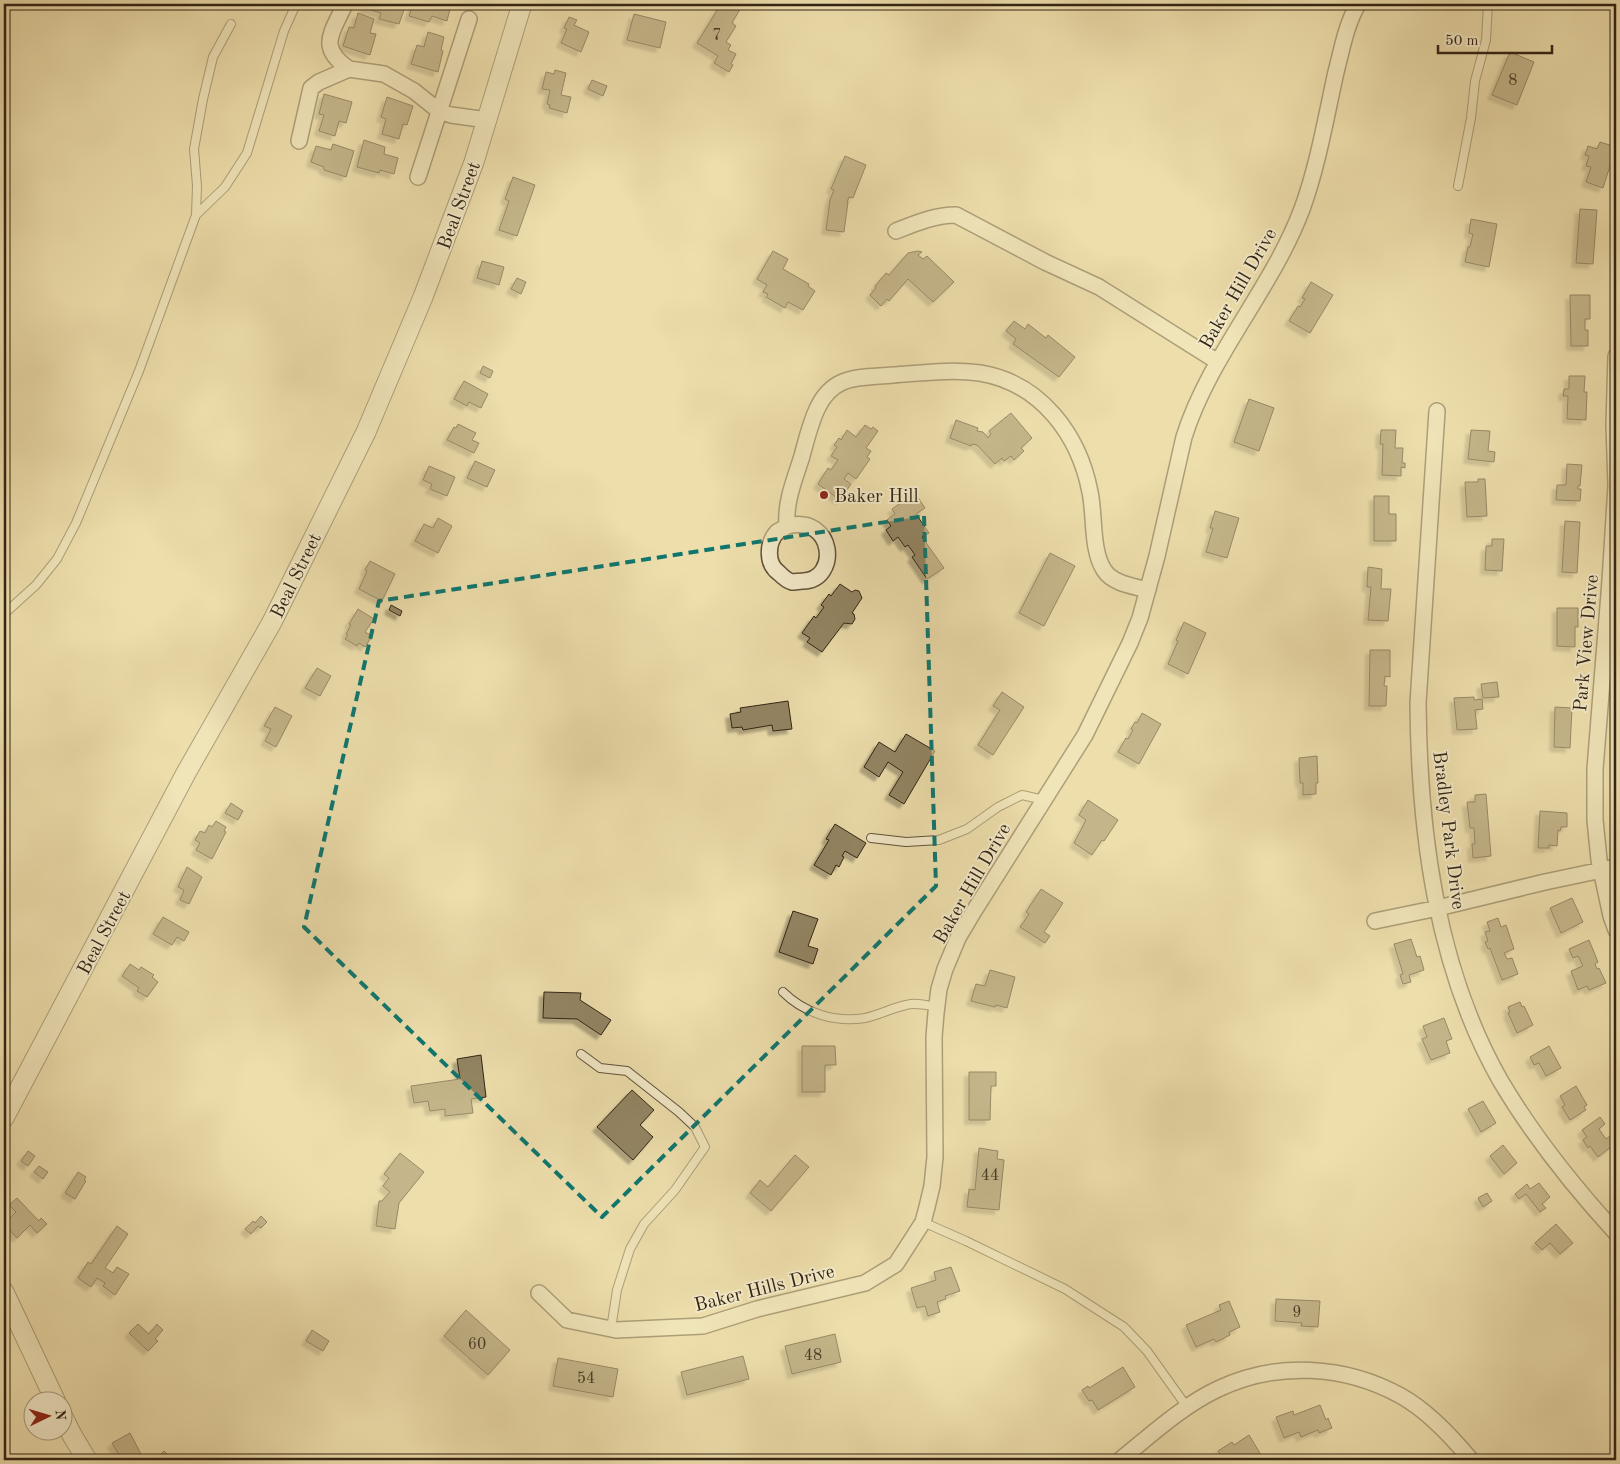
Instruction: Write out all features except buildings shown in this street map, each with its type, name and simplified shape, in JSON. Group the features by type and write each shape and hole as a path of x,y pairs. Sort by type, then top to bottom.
{"street":[{"path":"345,4 329,41 330,51 337,61 349,69 384,74 414,91 439,111 451,116 487,120"},
{"name":"Beal Street","path":"4,1118 186,773 272,622 366,432 429,281 474,162 522,4"},
{"name":"Baker Hill Drive","path":"923,1222 932,1186 934,1157 934,1037 936,1007 945,969 958,938 1085,735 1117,672 1140,618 1187,428 1197,401 1280,256 1302,209 1311,182 1344,37 1358,4"},
{"path":"418,177 469,19"},
{"path":"298,141 311,88 319,82 349,69"},
{"path":"896,231 932,217 956,214 1045,262 1099,287 1218,362"},
{"name":"Park View Drive","path":"1616,356 1614,425 1616,486 1595,768 1596,820 1609,869 1611,916 1616,930"},
{"path":"787,526 787,503 814,416 826,392 836,384 852,378 952,371 980,373 999,378 1023,388 1047,407 1060,423 1076,446 1085,468 1096,544 1104,570 1122,583 1148,590"},
{"name":"Bradley Park Drive","path":"1437,411 1418,703 1418,751 1429,855 1438,908 1461,996 1499,1078 1523,1117 1570,1182 1616,1233"},
{"path":"1375,921 1609,869"},
{"name":"Baker Hills Drive","path":"539,1293 567,1320 611,1329 703,1326 757,1309 865,1283 896,1264 923,1222"},
{"path":"4,1292 51,1392"},
{"path":"1120,1460 1187,1407 1218,1388 1244,1378 1277,1371 1308,1369 1340,1374 1370,1382 1405,1399 1428,1416 1471,1460"},
{"path":"72,1435 87,1460"}],"lane":[{"path":"196,215 225,187 247,153 284,31 296,4"},
{"path":"1458,186 1472,118 1474,81 1486,40 1488,4"},
{"path":"4,614 36,584 57,558 76,523 139,371 196,215 197,186 194,149 203,98 213,57 232,24"},
{"path":"871,838 906,842 939,840 967,829 998,807 1022,795 1044,800"},
{"path":"783,992 793,1002 807,1010 843,1019 864,1018 883,1014 906,1005 917,1004 936,1007"},
{"path":"581,1054 600,1068 627,1071 695,1127 705,1147 675,1190 644,1224 630,1249 617,1290 611,1329"},
{"path":"923,1222 1065,1289 1124,1327 1147,1351 1187,1407"}],"highlighted area":[{"path":"924,516 936,886 602,1217 304,927 379,601"}],"place":[{"name":"Baker Hill","path":"824,495"}]}
